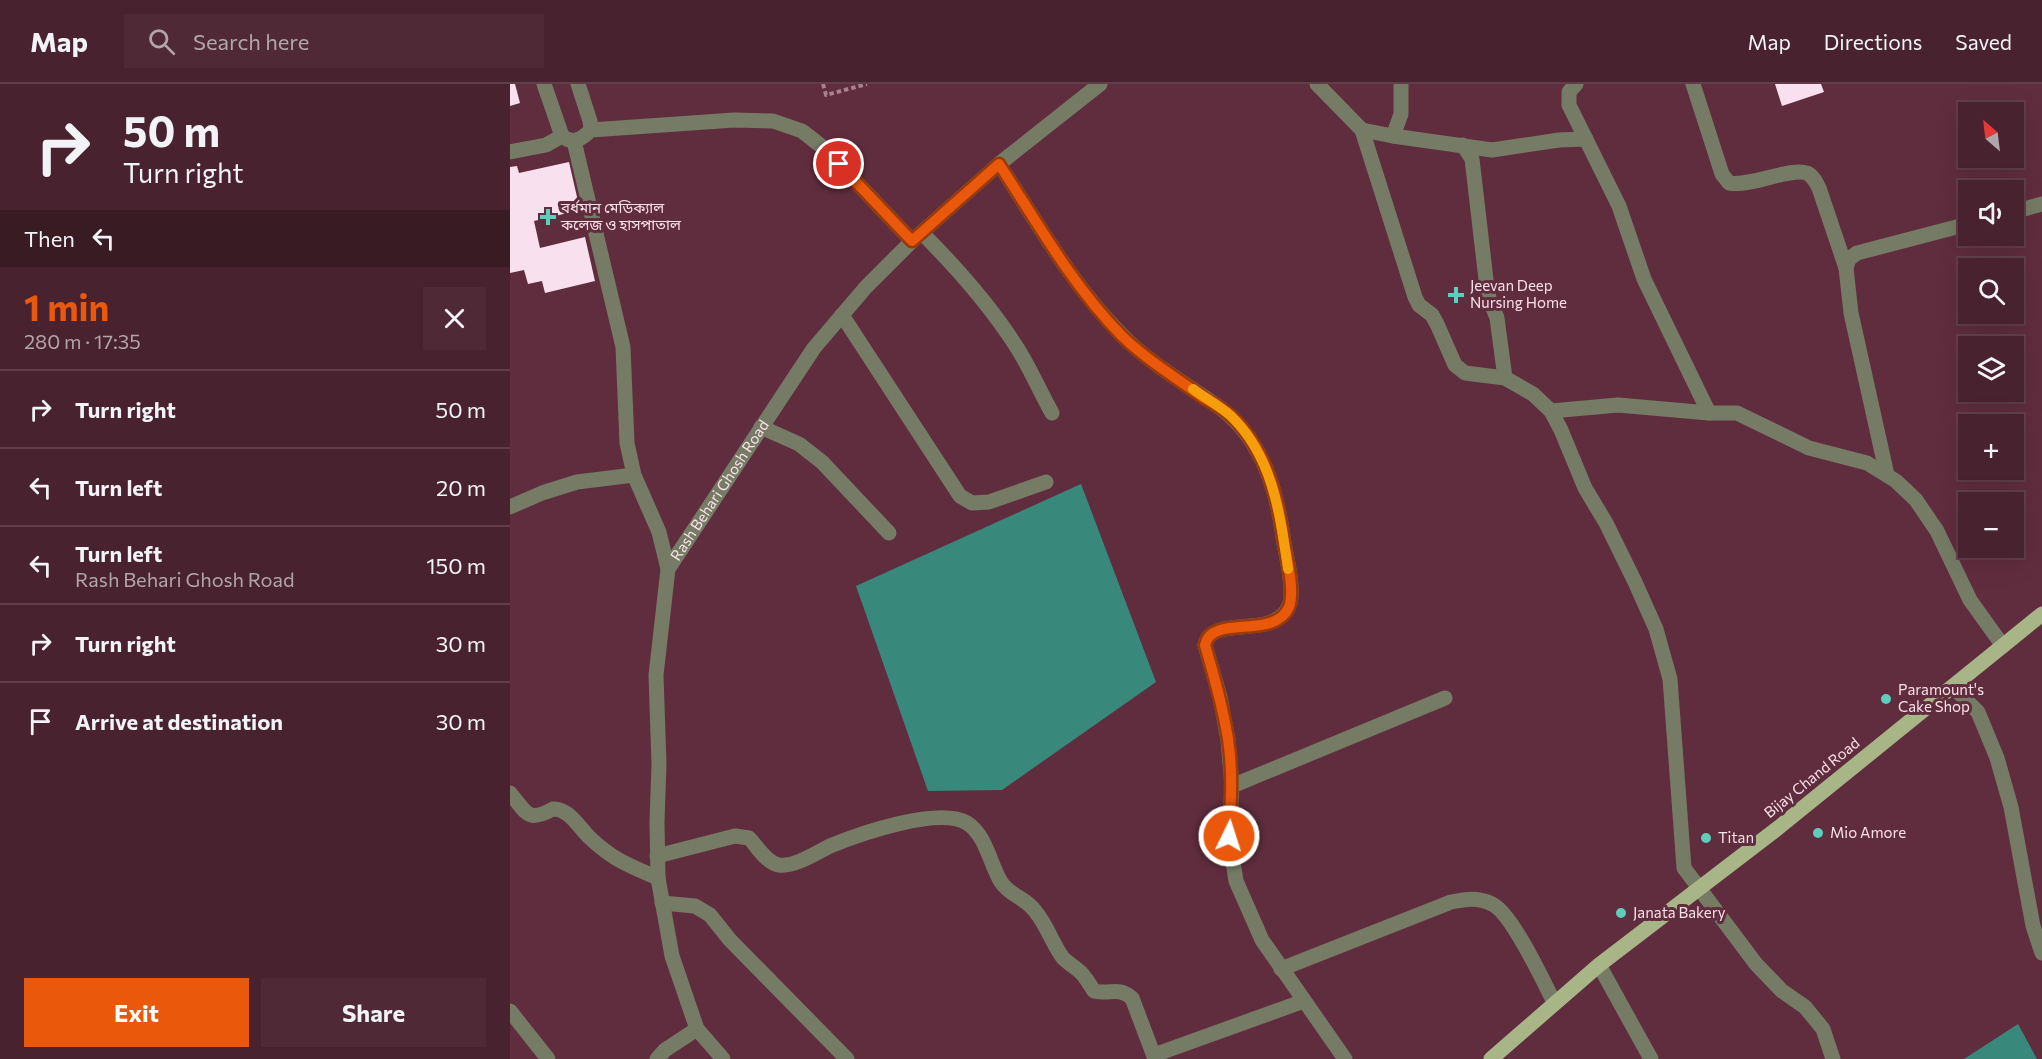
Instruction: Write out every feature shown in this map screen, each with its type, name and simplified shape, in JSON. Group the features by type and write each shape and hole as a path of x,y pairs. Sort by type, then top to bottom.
{"main road":[{"name":"Bijay Chand Road","path":"1491,1059 1599,965 1778,828 2042,614"}],"street":[{"path":"544,84 568,139 623,347 627,443 634,475 659,532 668,569"},
{"path":"578,84 591,130"},
{"name":"Rash Behari Ghosh Road","path":"697,1029 672,956 658,878 659,764 656,675 668,569 814,348 866,287 917,237 999,164 1100,84"},
{"path":"1317,84 1362,130 1419,305 1432,315 1455,365 1465,373 1505,378 1533,394 1551,411 1562,430 1586,488 1635,582 1656,629 1670,680 1684,868 1756,964 1782,991 1805,1007 1823,1029 1833,1059"},
{"path":"1393,136 1401,114 1401,84"},
{"path":"1576,84 1569,92 1569,105 1619,206 1644,279 1709,414"},
{"path":"1693,84 1722,174 1729,183 1739,185 1794,173 1806,173 1815,179 1846,268 1851,313 1887,475"},
{"path":"510,152 584,137 591,130 734,120 773,121 802,131 825,148 917,237 952,263 987,304 1015,344 1052,413"},
{"path":"1362,130 1492,150 1559,140 1586,139"},
{"path":"1463,144 1472,159 1487,288 1497,318 1505,378"},
{"path":"999,164 1084,293 1130,342 1162,368 1230,416 1253,443 1269,474 1281,519 1291,585 1290,606 1280,620 1261,625 1223,629 1207,637 1205,645 1220,697 1228,740 1232,786 1229,836 1236,881 1262,940 1345,1059"},
{"path":"2024,209 2042,204"},
{"path":"1846,268 1849,259 1857,253 1958,227"},
{"path":"842,315 960,496 972,503 989,502 1046,482"},
{"path":"1551,411 1618,405 1709,414 1737,413 1809,448 1867,463 1896,481 1916,500 1937,531 1970,600 2003,646"},
{"path":"761,426 799,444 822,462 889,532"},
{"path":"510,507 542,493 577,482 634,475"},
{"path":"1953,687 1978,712 1997,758 2011,807 2033,926 2042,953"},
{"path":"1232,786 1445,698"},
{"path":"510,793 532,817 539,816 553,808 564,811 606,854 658,878"},
{"path":"657,856 735,836 749,838 770,861 779,865 792,863 878,828 911,821 951,818 968,824 981,840 1001,882 1008,891 1027,901 1064,958 1078,970 1094,991 1103,993 1115,990 1124,992 1131,998 1154,1057 1304,1001"},
{"path":"1281,969 1451,902 1473,898 1494,904 1508,919 1554,1002"},
{"path":"662,903 695,906 710,915 730,940 847,1059"},
{"path":"1599,965 1651,1059"},
{"path":"510,1011 548,1059"},
{"path":"657,1059 697,1029 723,1059"}],"path":[{"path":"823,84 826,95 867,84"}],"shaded area":[{"path":"1081,484 1156,682 1002,790 928,791 856,586"},
{"path":"2018,1024 2037,1059 1964,1059"}],"building":[{"path":"510,84 515,84 520,103 510,106"},
{"path":"1775,84 1821,84 1824,92 1782,106"},
{"path":"569,162 580,210 534,221 540,248 585,237 595,281 545,293 542,281 528,284 524,270 510,273 510,167 517,166 519,173"}],"slow traffic":[{"path":"1193,389 1230,416 1253,443 1269,474 1281,519 1288,569"}],"place":[{"name":"বর্ধমান মেডিক্যাল কলেজ ও হাসপাতাল","path":"548,217"},
{"name":"Jeevan Deep Nursing Home","path":"1456,295"},
{"name":"Paramount's Cake Shop","path":"1886,699"},
{"name":"Mio Amore","path":"1818,833"},
{"name":"Titan","path":"1706,838"},
{"name":"Janata Bakery","path":"1621,913"}],"route":[{"path":"839,164 912,241 999,164 1084,293 1122,336 1162,368 1230,416 1253,443 1269,474 1281,519 1291,585 1290,606 1280,620 1261,625 1223,629 1207,637 1205,645 1220,697 1228,740 1232,786 1229,836"}]}
